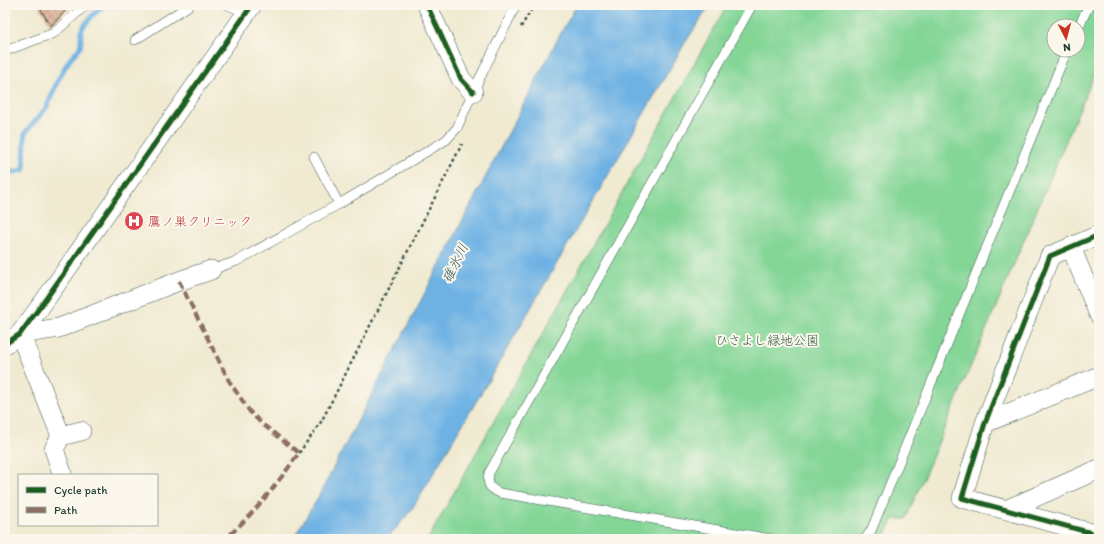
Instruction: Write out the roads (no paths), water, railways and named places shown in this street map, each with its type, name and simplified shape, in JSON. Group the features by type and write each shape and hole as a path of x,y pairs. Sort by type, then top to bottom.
{"street":[{"path":"427,5 461,79 473,92"},
{"path":"13,339 44,303 250,9"},
{"path":"1099,235 1050,256 985,424 962,498 1099,535"},
{"path":"1071,247 1099,315"},
{"path":"13,339 59,328 178,281 210,270"},
{"path":"13,339 61,436"},
{"path":"985,424 1099,376"},
{"path":"62,473 54,449 61,436 81,431"},
{"path":"1006,510 1099,469"}],"lane":[{"path":"5,51 54,33 86,5"},
{"path":"135,40 190,5"},
{"path":"228,5 250,9"},
{"path":"210,270 237,261 339,204 446,140 458,128 473,92 516,5"},
{"path":"752,5 489,473 488,481 492,489 500,494 771,539"},
{"path":"1083,18 1089,5"},
{"path":"866,539 871,531 1064,58"},
{"path":"314,157 339,204"}],"water":[{"name":"碓氷川","path":"577,5 710,5 685,43 412,509 387,539 293,539 316,501 563,29"}],"waterway":[{"path":"5,176 8,173 24,170 25,133 47,107 65,67 80,48 81,32 83,27 104,5"}],"place":[{"name":"鷹ノ巣クリニック","path":"134,221"}],"park label":[{"name":"ひさよし緑地公園","path":"767,340"}]}
